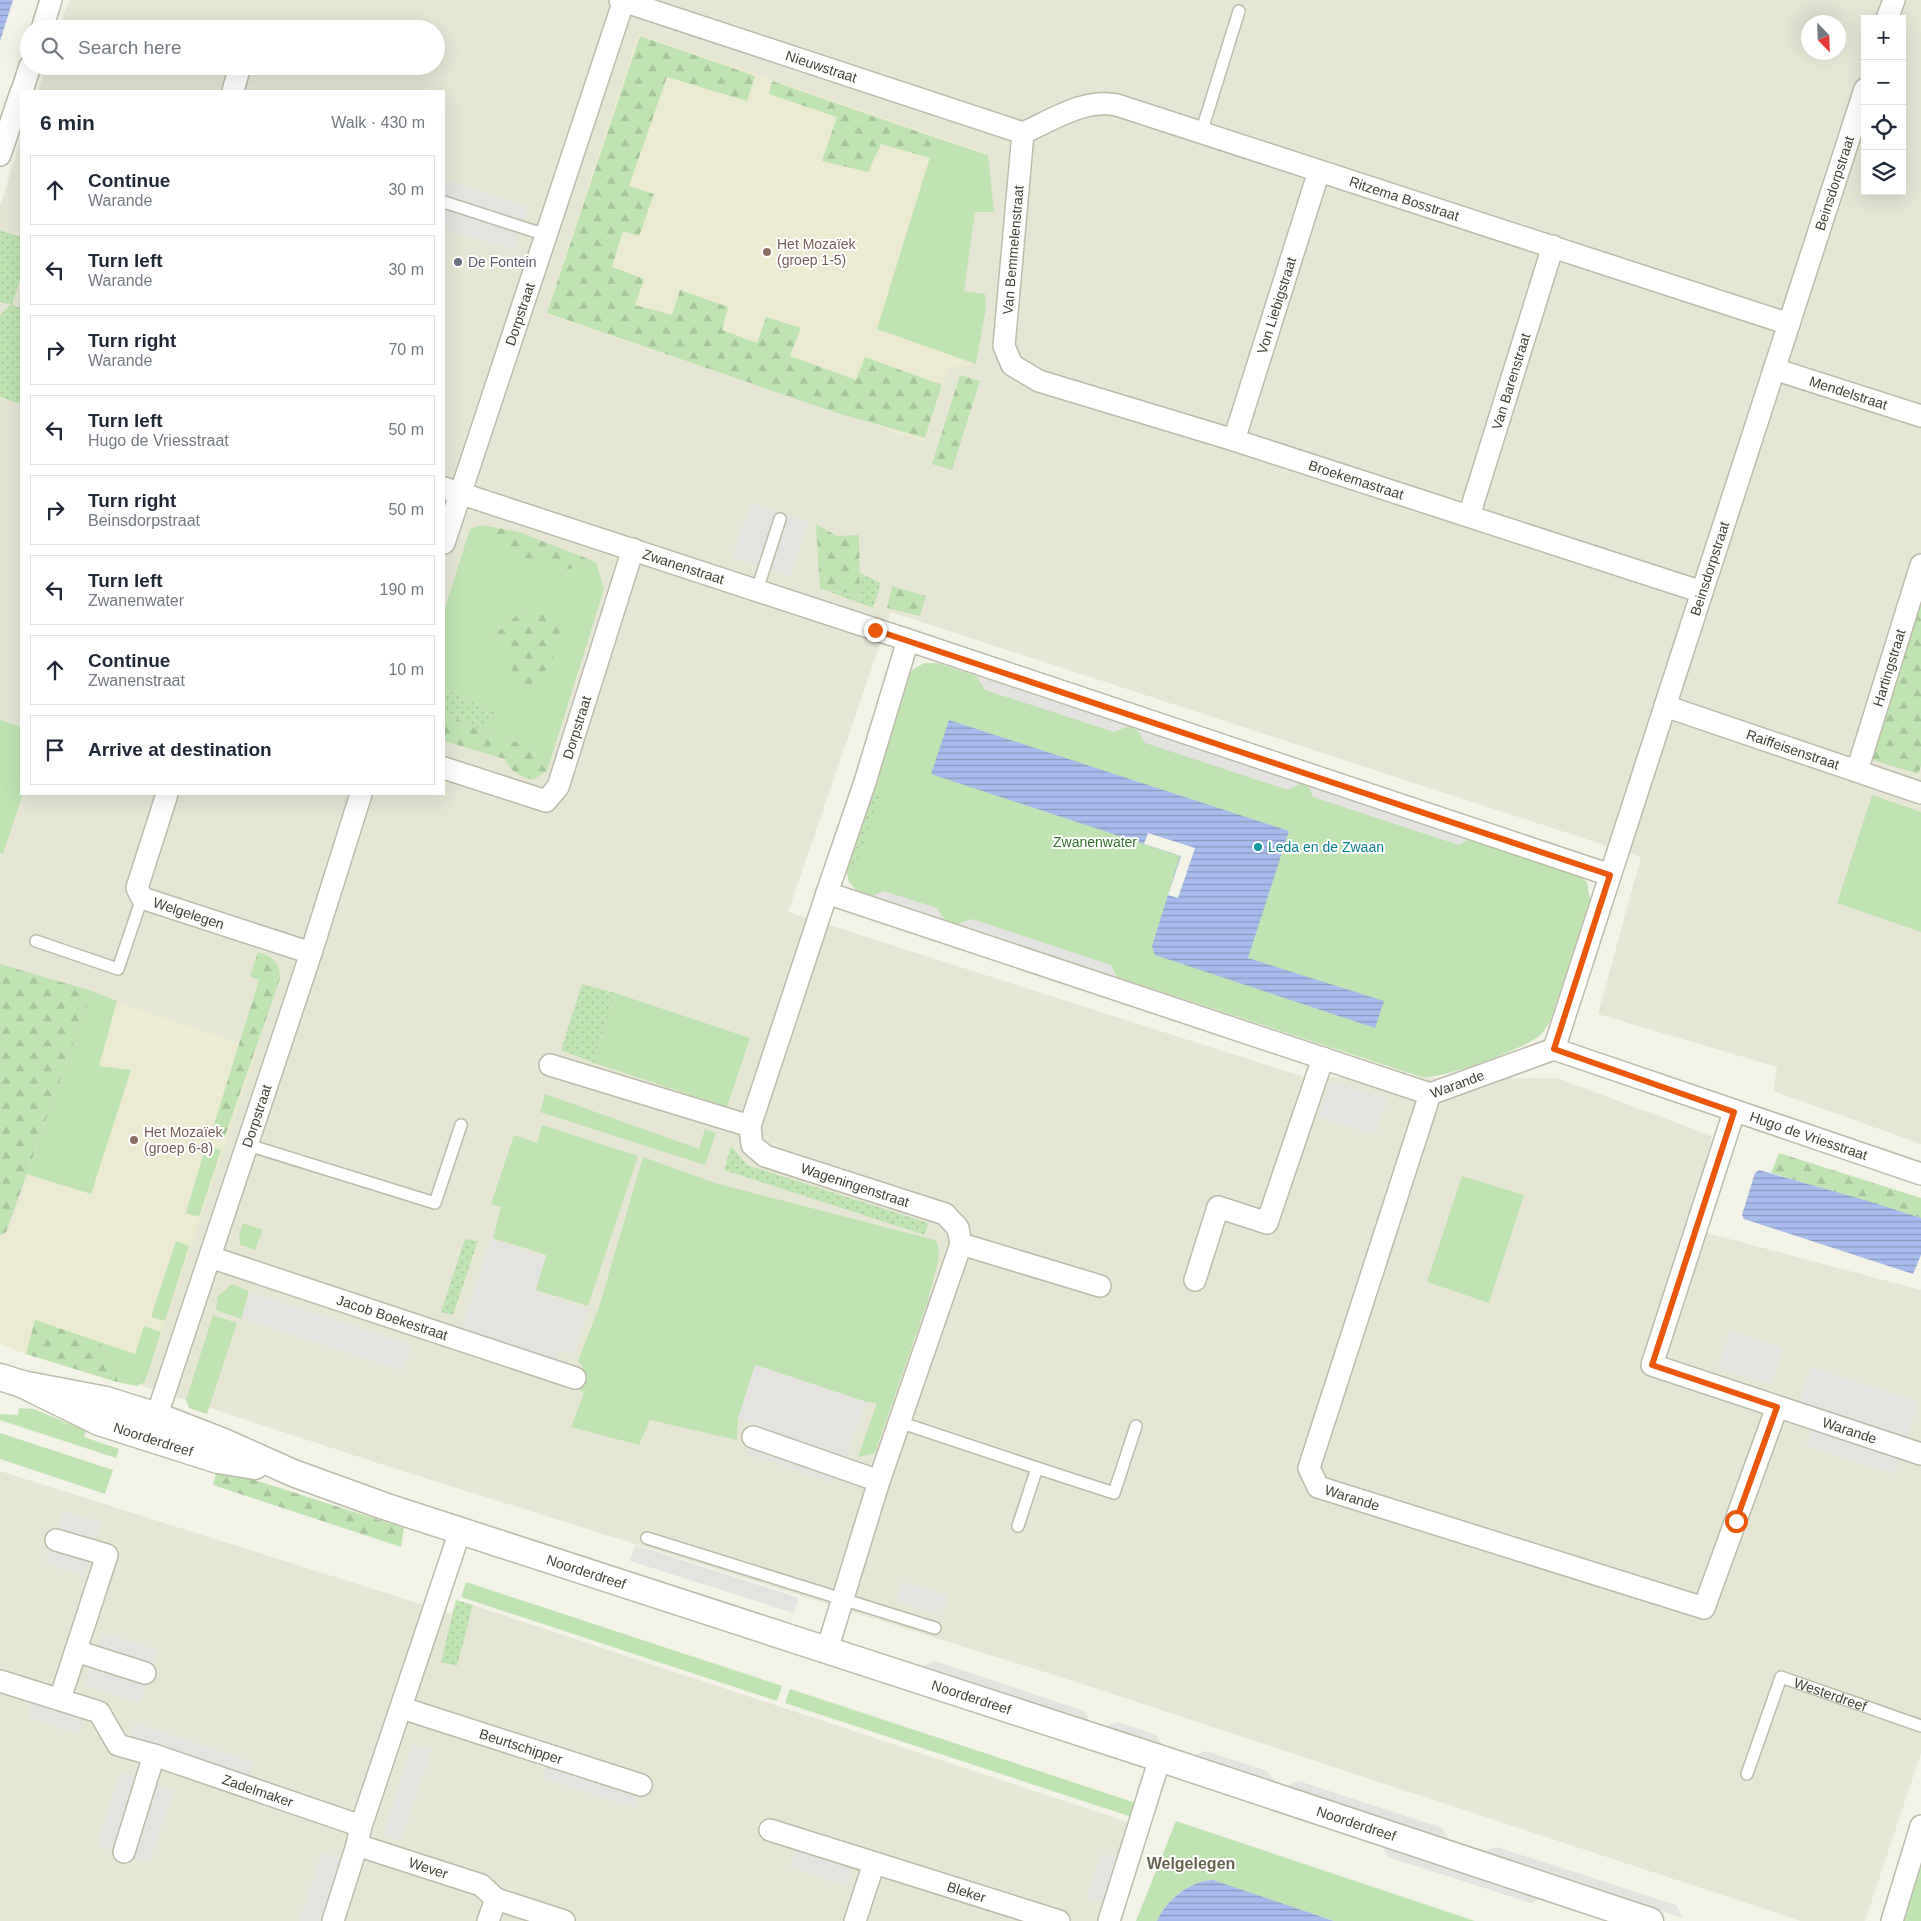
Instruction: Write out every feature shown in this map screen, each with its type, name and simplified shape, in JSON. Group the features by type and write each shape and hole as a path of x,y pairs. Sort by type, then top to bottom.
{"street":[{"path":"45,20 52,0"},
{"name":"Nieuwstraat","path":"623,0 1023,133"},
{"name":"Dorpstraat","path":"445,536 452,491 546,236 623,0"},
{"path":"1889,15 1894,0"},
{"path":"22,90 27,75"},
{"path":"233,90 237,75"},
{"path":"0,155 16,126 20,99"},
{"name":"Beinsdorpstraat","path":"1554,1049 1861,101"},
{"name":"Ritzema Bosstraat","path":"1023,133 1082,106 1109,103 1789,324"},
{"name":"Van Bemmelenstraat","path":"1012,365 1004,346 1023,133"},
{"name":"Von Liebigstraat","path":"1234,440 1319,171"},
{"name":"Van Barenstraat","path":"1469,516 1552,246"},
{"name":"Broekemastraat","path":"1012,365 1039,381 1234,440 1702,592"},
{"name":"Mendelstraat","path":"1774,369 1921,416"},
{"name":"Zwanenstraat","path":"452,491 908,640"},
{"name":"Dorpstraat","path":"445,768 546,801 558,787 633,549"},
{"name":"Hartingstraat","path":"1857,771 1921,566"},
{"path":"550,1065 750,1126 870,765 908,640 1610,875"},
{"name":"Raiffeisenstraat","path":"1665,706 1921,793"},
{"name":"Welgelegen","path":"166,795 137,888 142,898 311,953"},
{"name":"Dorpstraat","path":"153,1427 248,1145 361,795"},
{"path":"827,894 1430,1094"},
{"name":"Warande","path":"1554,1049 1430,1094 1309,1468 1318,1487 1704,1608 1777,1407"},
{"name":"Hugo de Vriesstraat","path":"1554,1049 1734,1112 1921,1174"},
{"path":"1195,1280 1218,1208 1267,1223 1322,1058"},
{"name":"Warande","path":"1734,1112 1652,1365 1921,1454"},
{"name":"Wageningenstraat","path":"750,1126 752,1145 765,1156 945,1214 958,1228 961,1244"},
{"path":"827,1650 879,1481 961,1244 1100,1286"},
{"name":"Jacob Boekestraat","path":"210,1257 575,1378"},
{"name":"Noorderdreef","path":"11,1380 99,1422 153,1427 218,1460 293,1473 460,1531 1160,1758 1650,1921"},
{"path":"753,1437 879,1481"},
{"path":"333,1921 433,1607 460,1531"},
{"path":"56,1540 107,1555 60,1699"},
{"path":"76,1651 146,1673"},
{"name":"Zadelmaker","path":"0,1681 99,1712 118,1745 154,1755 359,1836"},
{"name":"Beurtschipper","path":"402,1708 640,1785"},
{"path":"124,1852 154,1755"},
{"path":"1109,1921 1160,1758"},
{"path":"1892,1921 1921,1826"},
{"name":"Bleker","path":"770,1830 1059,1921"},
{"name":"Wever","path":"359,1836 481,1886 496,1899 564,1921"},
{"path":"855,1921 874,1863"},
{"path":"488,1921 496,1899"}],"lane":[{"path":"1201,133 1239,11"},
{"path":"445,202 546,236"},
{"path":"758,590 780,519"},
{"path":"36,941 118,969 142,898"},
{"path":"248,1145 435,1203 461,1125"},
{"path":"899,1422 1114,1493 1136,1426"},
{"path":"1018,1526 1037,1468"},
{"path":"647,1538 935,1628"},
{"name":"Westerdreef","path":"1747,1774 1781,1677 1921,1726"}],"shaded area":[{"path":"69,0 1921,0 1921,1144 1773,1091 1777,1067 1598,1014 1641,857 891,612 788,912 1304,1077 1557,1078 1712,1136 1688,1228 1921,1290 1921,1753 1865,1921 1801,1921 1070,1680 396,1469 0,1339 0,206 20,142 20,795 445,795 445,90 38,90 43,75 445,75 445,20 62,20"},
{"name":"Het Mozaïek (groep 1-5)","path":"638,34 987,153 990,210 973,209 961,293 983,296 972,366 949,367 925,442 546,314"},
{"path":"450,181 528,207 514,250 445,229 445,184"},
{"path":"751,503 809,523 789,577 732,557"},
{"path":"976,676 1129,726 1114,732 985,690"},
{"path":"1137,729 1302,783 1288,790 1145,743"},
{"path":"1308,785 1469,839 1459,845 1313,797"},
{"path":"884,891 937,908 944,920 872,896"},
{"path":"972,919 1111,965 1117,977 957,924"},
{"name":"Het Mozaïek (groep 6-8)","path":"94,994 258,1049 145,1382 137,1386 117,1382 0,1344 0,1236 8,1232"},
{"path":"1330,1081 1387,1099 1375,1135 1319,1117"},
{"path":"491,1239 546,1257 534,1292 588,1309 573,1354 558,1349 555,1359 462,1328"},
{"path":"250,1292 412,1345 403,1371 242,1318"},
{"path":"1730,1331 1783,1348 1771,1385 1718,1368"},
{"path":"755,1365 866,1402 847,1455 832,1483 746,1453 755,1425 738,1419"},
{"path":"1811,1367 1919,1402 1895,1474 1806,1446 1818,1409 1799,1403"},
{"path":"0,1471 452,1614 456,1600 1131,1823 1099,1921 0,1921"},
{"path":"63,1511 102,1523 84,1576 45,1563"},
{"path":"635,1545 799,1598 794,1613 630,1561"},
{"path":"902,1581 948,1596 941,1616 896,1602"},
{"path":"102,1632 157,1650 140,1703 85,1685"},
{"path":"935,1661 1084,1711 1091,1723 921,1667"},
{"path":"33,1701 84,1718 79,1735 28,1717"},
{"path":"1118,1722 1156,1735 1162,1746 1104,1727"},
{"path":"135,1723 253,1762 248,1778 130,1739"},
{"path":"413,1744 432,1750 401,1841 383,1835"},
{"path":"1206,1751 1267,1771 1277,1784 1192,1756"},
{"path":"548,1764 639,1794 634,1808 543,1778"},
{"path":"121,1772 174,1790 149,1863 97,1845"},
{"path":"1299,1781 1442,1828 1450,1842 1284,1787"},
{"path":"797,1847 853,1866 846,1886 790,1867"},
{"path":"1383,1847 1540,1899 1531,1903 1388,1857"},
{"path":"1497,1847 1676,1905 1683,1918 1483,1852"},
{"path":"322,1852 343,1860 322,1921 299,1921"},
{"path":"1101,1853 1120,1859 1105,1903 1087,1898"}],"green space":[{"path":"640,36 755,76 747,101 667,77 629,186 654,194 639,236 623,231 612,267 644,279 635,305 672,315 680,290 728,307 722,330 757,343 766,317 801,328 790,356 856,380 865,357 942,385 925,438 834,412 547,313"},
{"path":"772,81 936,138 930,158 881,144 868,172 822,161 837,117 769,94"},
{"path":"936,138 988,155 994,212 975,212 964,291 985,294 986,308 976,364 877,329"},
{"path":"0,230 20,237 20,280 12,305 20,308 20,404 0,397 0,315 11,305 0,302"},
{"path":"960,375 980,381 952,470 932,464"},
{"path":"816,524 837,536 859,535 860,600 847,593 820,589"},
{"path":"481,525 485,538 511,557 547,559 561,571 596,562 604,589 547,771 524,741 501,742 496,733 483,732 497,714 445,688 445,608 470,529","holes":["525,608 562,623 524,691 493,636"]},
{"path":"481,525 519,532 596,562 561,571 547,559 511,558 485,538"},
{"path":"860,573 881,583 873,608 828,591 847,593 860,600"},
{"path":"892,586 926,596 920,616 887,608"},
{"path":"1921,587 1921,766 1918,774 1864,757"},
{"path":"525,608 562,622 552,664 524,692 493,636"},
{"name":"Zwanenwater","path":"924,663 937,663 1578,875 1587,882 1590,900 1550,1022 1537,1038 1512,1050 1479,1064 1445,1074 1421,1077 858,892 849,882 846,869 906,682 912,670"},
{"path":"445,688 497,714 483,732 445,713"},
{"path":"445,713 483,732 496,733 501,742 524,741 547,771 533,780 516,773 505,759 445,741"},
{"path":"0,720 20,727 20,795 23,795 3,854 0,853"},
{"path":"871,790 881,794 855,873 846,869"},
{"path":"1872,795 1921,812 1921,932 1837,903"},
{"path":"258,952 275,961 279,968 280,979 225,1136 212,1131 259,980 250,976"},
{"path":"0,964 92,991 6,1232 0,1235"},
{"path":"582,984 615,993 594,1063 561,1050"},
{"path":"92,991 117,1001 99,1066 131,1070 91,1194 27,1174"},
{"path":"615,993 750,1038 727,1107 594,1063"},
{"path":"545,1094 699,1149 705,1129 716,1133 705,1165 540,1112"},
{"path":"542,1125 638,1156 588,1306 536,1290 546,1255 493,1238 501,1207 491,1204 514,1135 537,1143"},
{"path":"206,1145 221,1150 199,1217 186,1213"},
{"path":"731,1146 747,1165 928,1223 925,1235 724,1170"},
{"path":"1779,1153 1921,1198 1921,1218 1771,1173"},
{"path":"643,1157 715,1183 935,1240 938,1244 939,1258 928,1300 875,1453 858,1457 877,1403 866,1402 755,1365 738,1419 737,1440 650,1420 639,1445 571,1427 584,1393 575,1388 583,1366 578,1361 599,1307"},
{"path":"1462,1176 1524,1195 1489,1303 1427,1282"},
{"path":"243,1223 263,1230 255,1250 240,1245 239,1236"},
{"path":"465,1239 478,1241 453,1315 441,1312"},
{"path":"176,1241 189,1246 165,1321 151,1317"},
{"path":"232,1284 249,1291 241,1319 216,1310 218,1296"},
{"path":"213,1315 237,1323 207,1414 189,1408 186,1400"},
{"path":"35,1320 97,1341 120,1366 117,1382 26,1354"},
{"path":"144,1326 161,1332 145,1382 137,1386 117,1382 120,1366 97,1341 135,1354"},
{"path":"19,1408 34,1409 86,1431 84,1437 119,1449 116,1458 0,1420 0,1414 18,1415"},
{"path":"0,1433 113,1470 105,1494 0,1459"},
{"path":"217,1468 404,1528 401,1547 213,1485"},
{"path":"466,1582 782,1686 777,1701 461,1597"},
{"path":"456,1600 473,1605 457,1666 441,1662"},
{"path":"790,1689 1136,1803 1132,1817 785,1703"},
{"path":"1176,1821 1475,1921 1334,1921 1211,1880 1195,1884 1179,1893 1166,1906 1157,1921 1136,1921"},
{"path":"1921,1862 1921,1921 1901,1921"}],"water":[{"path":"0,0 13,0 0,41"},
{"path":"949,720 1289,831 1248,958 1384,1001 1375,1028 1155,955 1152,946 1180,856 931,774"},
{"path":"1759,1170 1921,1218 1921,1255 1913,1274 1744,1219 1742,1215 1755,1173"},
{"path":"1213,1880 1334,1921 1157,1921 1166,1906 1179,1893 1195,1884"}],"pier":[{"path":"1148,833 1195,848 1178,898 1168,895 1181,856 1144,844"}],"place":[{"name":"Het Mozaïek (groep 1-5)","path":"767,252"},
{"name":"De Fontein","path":"458,262"},
{"name":"Leda en de Zwaan","path":"1258,847"},
{"name":"Het Mozaïek (groep 6-8)","path":"134,1140"}],"district":[{"name":"Welgelegen","path":"1191,1863"}],"route":[{"path":"875,630 1610,875 1554,1049 1734,1112 1652,1365 1777,1407 1736,1521"}]}
